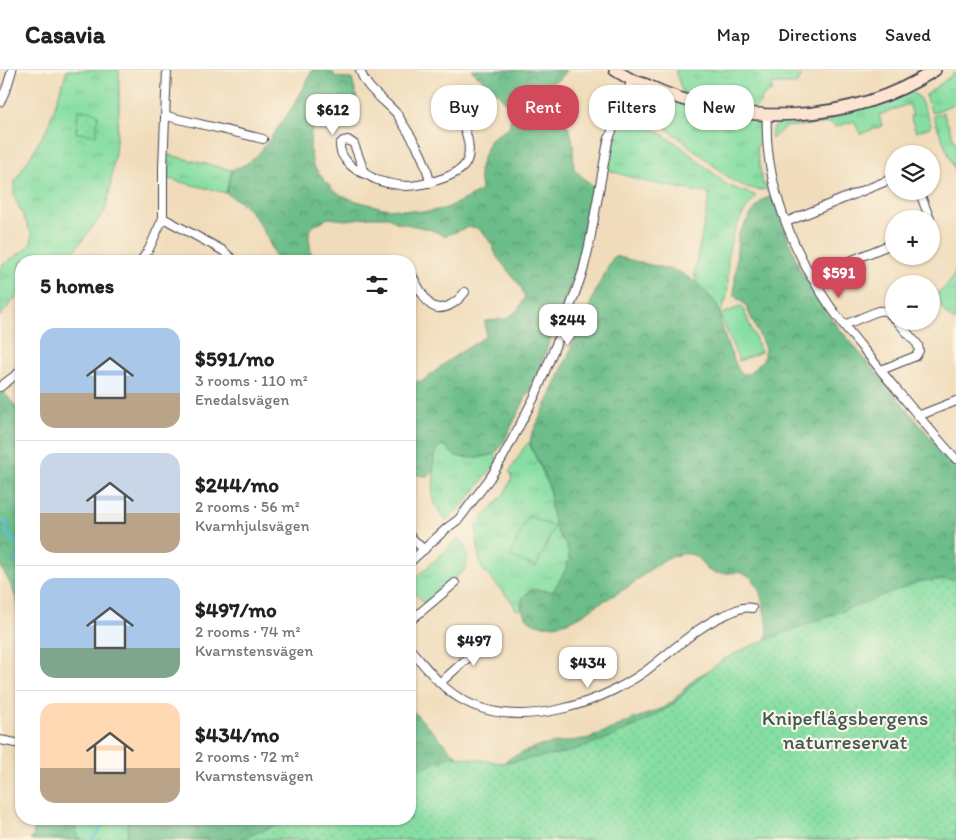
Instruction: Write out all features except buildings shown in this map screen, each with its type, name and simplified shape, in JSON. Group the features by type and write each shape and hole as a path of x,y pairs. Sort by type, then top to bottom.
{"street":[{"path":"0,102 12,70"},
{"path":"145,255 163,218 167,70"},
{"path":"360,70 368,85 397,114 413,139 421,152 430,182"},
{"path":"615,70 632,80 688,102 738,112 767,115 821,112 857,105 891,93 931,71"},
{"path":"416,557 459,519 490,478 535,396 583,271 608,141 632,80"},
{"path":"767,115 767,137 776,192 786,222 811,276 844,325 918,416 956,459"},
{"path":"166,116 263,139"},
{"path":"365,174 377,180 404,186 430,182 446,177 464,167 468,158 469,143 464,130"},
{"path":"786,222 885,182"},
{"path":"163,218 228,255"},
{"path":"811,276 885,247"},
{"path":"416,282 428,301 433,306 440,308 455,302 465,292"},
{"path":"844,325 878,311 885,312"},
{"path":"881,370 916,356 920,351 905,330"},
{"path":"0,387 15,376"},
{"path":"918,416 956,401"},
{"path":"416,542 424,550"},
{"path":"416,616 455,583"},
{"path":"416,655 440,683 454,695 475,707 503,713 535,713 577,704 615,689 655,664 709,622 744,607 752,608"},
{"path":"440,683 494,634"},
{"path":"0,740 15,743"}],"green space":[{"path":"67,70 119,70 119,111 115,152 105,211 71,255 17,255 31,243 32,235 14,196 14,183 48,127"},
{"path":"312,70 331,70 336,77 352,79 357,99 332,106 319,114 311,132 310,149 313,165 335,192 353,200 383,208 427,212 447,208 481,191 479,171 490,139 507,128 507,130 570,130 573,143 574,169 595,189 578,264 537,375 502,445 494,454 480,457 462,457 454,455 446,446 441,445 436,451 431,474 426,476 416,475 416,382 423,381 449,360 486,336 485,321 506,319 518,310 525,297 521,287 497,257 486,236 474,227 468,227 445,236 429,229 396,222 389,217 346,220 328,218 315,225 309,231 311,255 274,255 254,216 243,204 226,193 232,170 248,163 261,151 293,107"},
{"path":"471,70 566,70 561,78 548,85 507,85 507,104 497,92 497,85 489,85"},
{"path":"675,70 794,70 797,75 802,76 796,84 772,84 772,91 764,95 754,110 754,85 685,85 685,95 683,94"},
{"path":"956,72 956,103 932,113 925,96"},
{"path":"910,91 919,97 931,124 930,127 916,132 910,116 913,115 909,104 879,115 882,126 860,134 854,121 835,127 831,123 785,127 772,139 772,130 779,123 846,113 874,105"},
{"path":"675,96 685,99 685,130 754,130 754,119 762,132 763,144 756,146 763,185 770,184 771,189 759,190 733,181 668,130 675,130"},
{"path":"78,110 92,111 98,115 96,135 76,133"},
{"path":"943,112 956,144 956,173 933,116"},
{"path":"619,130 655,130 679,145 726,184 755,195 733,234 728,259 726,300 720,313 716,303 697,283 694,274 710,194 643,181 608,170"},
{"path":"169,155 232,170 226,193 168,179"},
{"path":"772,196 800,270 833,321 956,468 956,840 126,840 127,825 416,825 416,714 451,751 464,761 501,765 512,757 538,746 590,738 661,709 672,702 696,677 764,643 768,633 768,625 759,590 752,579 742,573 712,572 699,559 690,554 680,554 666,559 627,587 567,622 554,625 534,623 525,616 521,603 531,590 553,591 567,566 568,548 556,529 551,511 549,487 531,448 530,440 597,288 614,256 680,272 697,283 716,303 727,344 739,371 749,374 763,360 765,348 745,304 734,296 738,235 762,200"},
{"path":"15,256 15,298 0,316 0,267"},
{"path":"956,270 956,321 948,316 940,303 940,291 953,277"},
{"path":"742,306 761,352 739,361 720,315"},
{"path":"2,390 15,406 15,596 0,566 0,391"},
{"path":"529,442 544,474 560,537 567,548 569,561 567,570 553,591 543,590 521,604 522,608 518,610 515,609 513,603 482,569 476,527 507,489 512,475 509,472"},
{"path":"442,444 446,445 455,455 461,457 475,458 495,454 497,459 466,502 446,521 437,507 433,493 434,457 437,447"},
{"path":"528,516 554,527 536,567 510,556"},
{"path":"459,538 462,541 467,553 465,570 425,605 416,594 416,577"},
{"name":"Knipeflågsbergens naturreservat","path":"956,579 956,840 238,840 277,825 416,825 416,771 453,756 503,763 565,753 612,737 648,720 674,704 702,676 723,660 748,647 921,581"},
{"path":"34,825 74,825 80,840 30,840 34,834"},
{"path":"74,825 127,825 126,840 80,840"}],"waterway":[{"path":"0,519 8,525 6,534 15,543"},
{"path":"92,840 103,825"}]}
